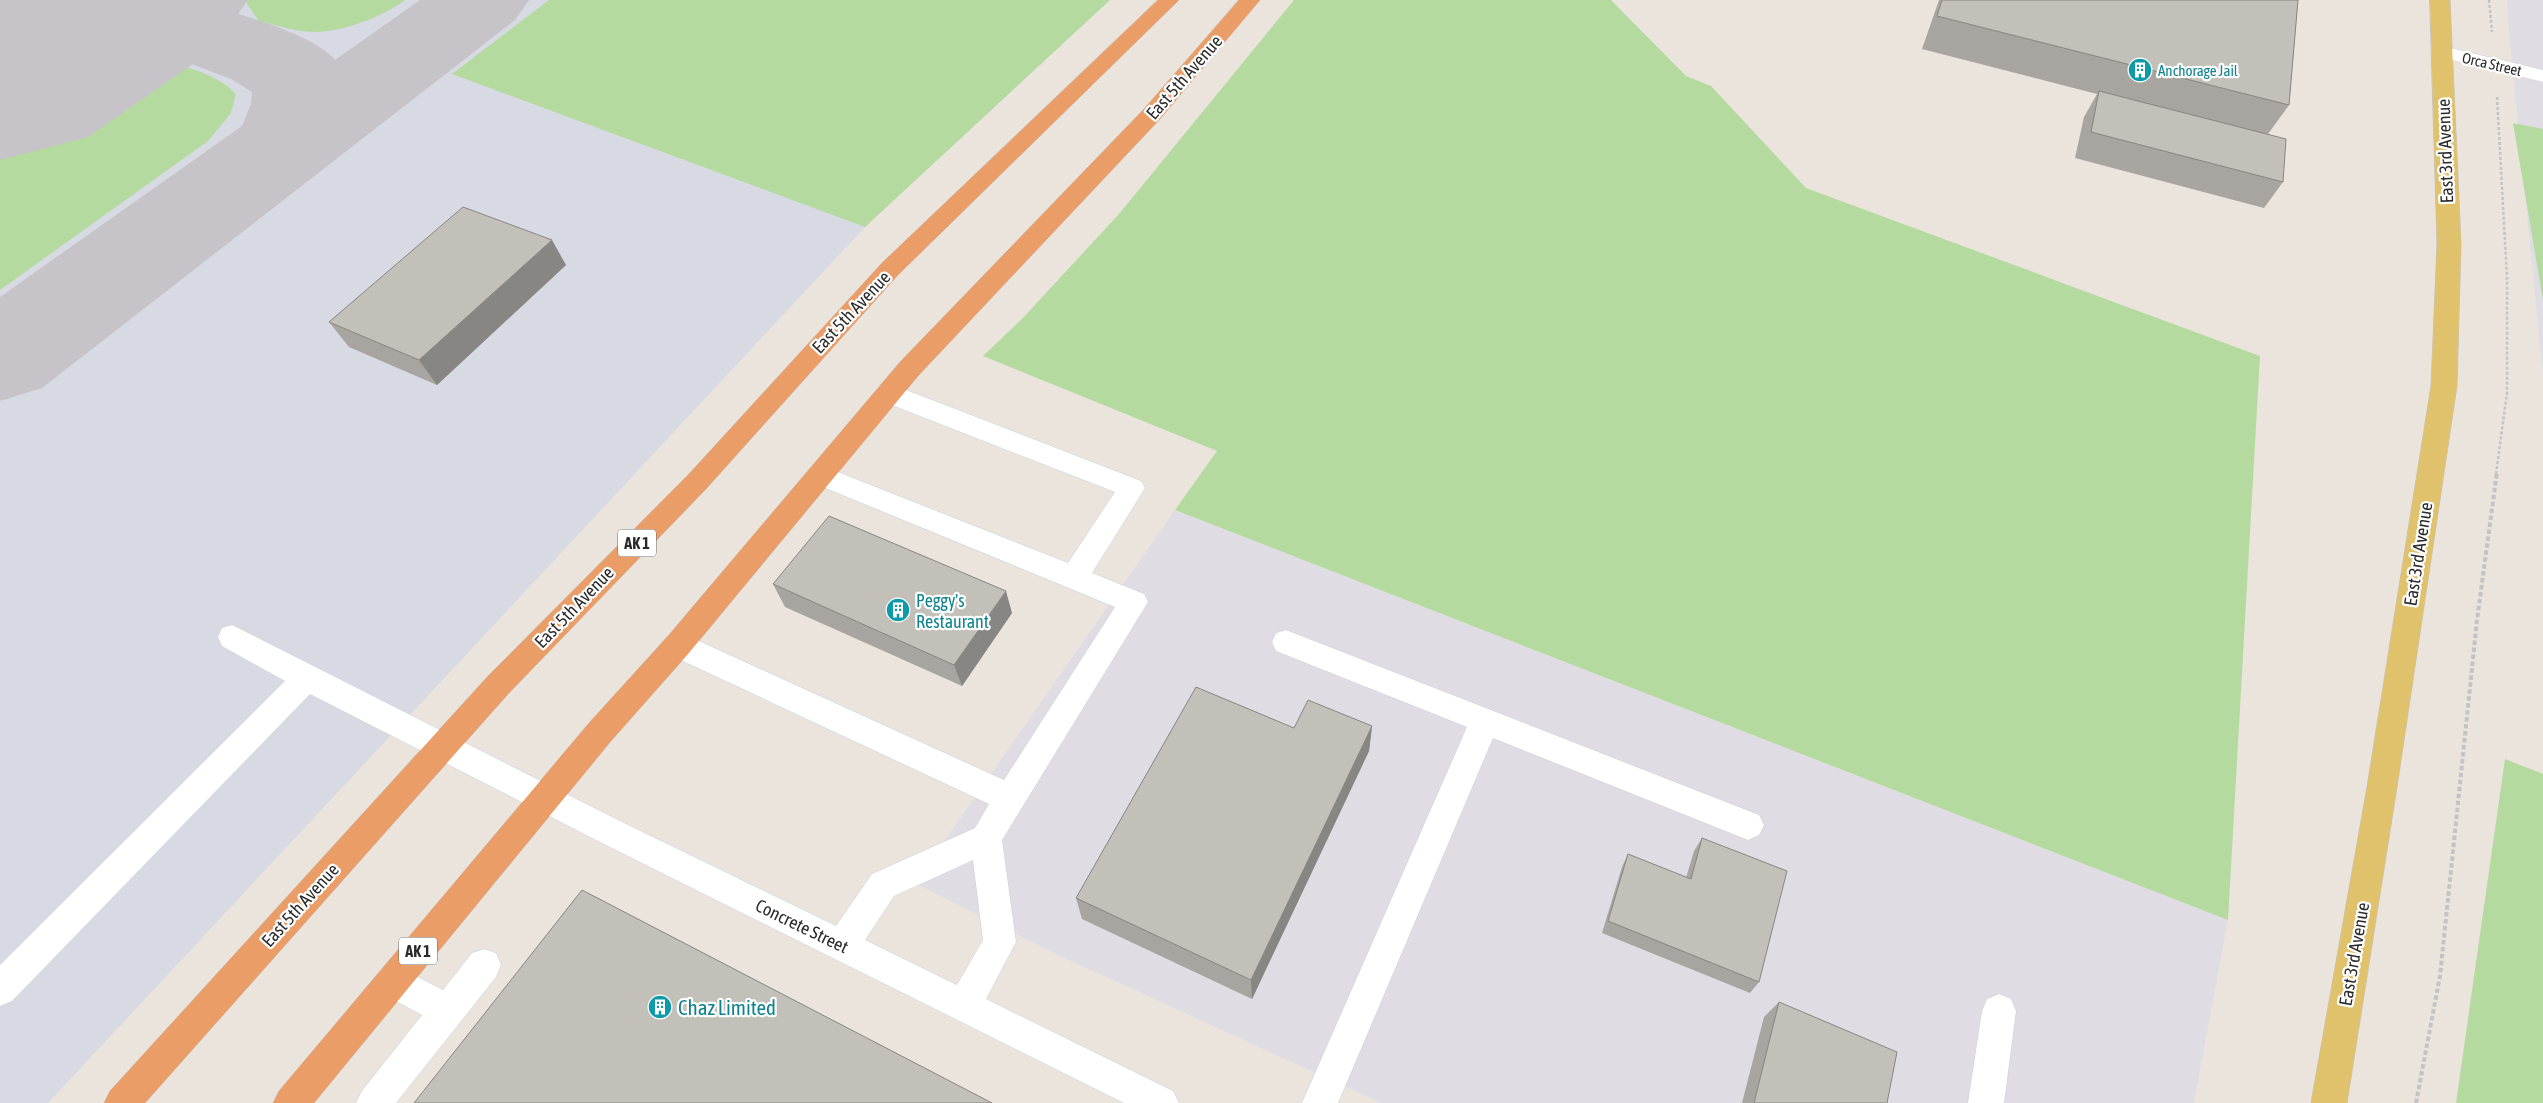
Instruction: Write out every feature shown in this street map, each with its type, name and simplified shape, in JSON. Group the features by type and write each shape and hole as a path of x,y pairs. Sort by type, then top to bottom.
{"highway":[{"name":"East 5th Avenue","path":"122,1103 499,684 697,482 914,244 1169,0"},
{"name":"East 5th Avenue","path":"291,1103 600,732 678,645 926,349 1152,114 1250,0"}],"main road":[{"name":"East 3rd Avenue","path":"2329,1103 2382,787 2444,386 2449,244 2440,0"}],"street":[{"name":"Orca Street","path":"2442,52 2543,76"},
{"path":"888,393 1132,488 1074,578"},
{"path":"820,475 1134,602 986,838 882,885 842,945"},
{"name":"Concrete Street","path":"232,637 307,678 444,745 546,798 1161,1103"},
{"path":"1286,642 1748,825"},
{"path":"678,645 1010,798"},
{"path":"0,989 307,678"},
{"path":"1320,1103 1485,721"},
{"path":"964,1006 1000,942 986,838"},
{"path":"374,1103 484,965"},
{"path":"393,981 448,1011"},
{"path":"1986,1103 1999,1011"}],"path":[{"path":"2489,0 2492,32"},
{"path":"2416,1103 2440,976 2477,620 2507,393 2507,278 2496,94"}],"shaded area":[{"path":"0,0 1110,0 865,227 48,1103 0,1103"},
{"path":"2507,0 2543,0 2543,375 2509,31"},
{"path":"1175,510 2228,920 2194,1103 1381,1103 1056,954 915,883"}],"green space":[{"path":"247,0 405,0 361,23 335,30 312,32 259,21 247,4"},
{"path":"549,0 1110,0 865,227 452,74"},
{"path":"1294,0 1611,0 1686,76 1711,86 1806,188 2260,356 2228,920 1175,510 1217,451 983,356 1022,319 1119,214"},
{"path":"177,64 209,75 230,88 236,94 231,113 208,141 0,290 0,150 114,74"},
{"path":"2513,123 2543,129 2543,300"},
{"path":"2505,759 2543,774 2543,1103 2456,1103"}],"building":[{"name":"Anchorage Jail","path":"1942,0 2298,0 2289,105 1937,16"},
{"path":"2099,91 2286,139 2283,182 2091,132"},
{"path":"463,207 552,240 419,360 329,322"},
{"name":"Peggy's Restaurant","path":"829,516 1006,591 954,665 773,584"},
{"path":"1196,687 1294,728 1308,700 1372,726 1251,980 1076,898"},
{"path":"1702,838 1787,871 1759,982 1608,921 1628,854 1691,879"},
{"name":"Chaz Limited","path":"582,890 992,1103 414,1103"},
{"path":"1779,1002 1897,1052 1887,1103 1754,1103"}],"taxiway":[{"path":"278,151 482,0"},
{"path":"20,69 91,43 128,33 174,29 212,38 274,61 289,70 298,80 302,92 302,104 292,129 278,151"},
{"path":"0,357 278,151"},
{"path":"276,154 278,151"}],"runway":[{"path":"0,82 130,0"}],"place":[{"name":"Anchorage Jail","path":"2140,70"},
{"name":"Peggy's Restaurant","path":"898,610"},
{"name":"Chaz Limited","path":"660,1007"}]}
